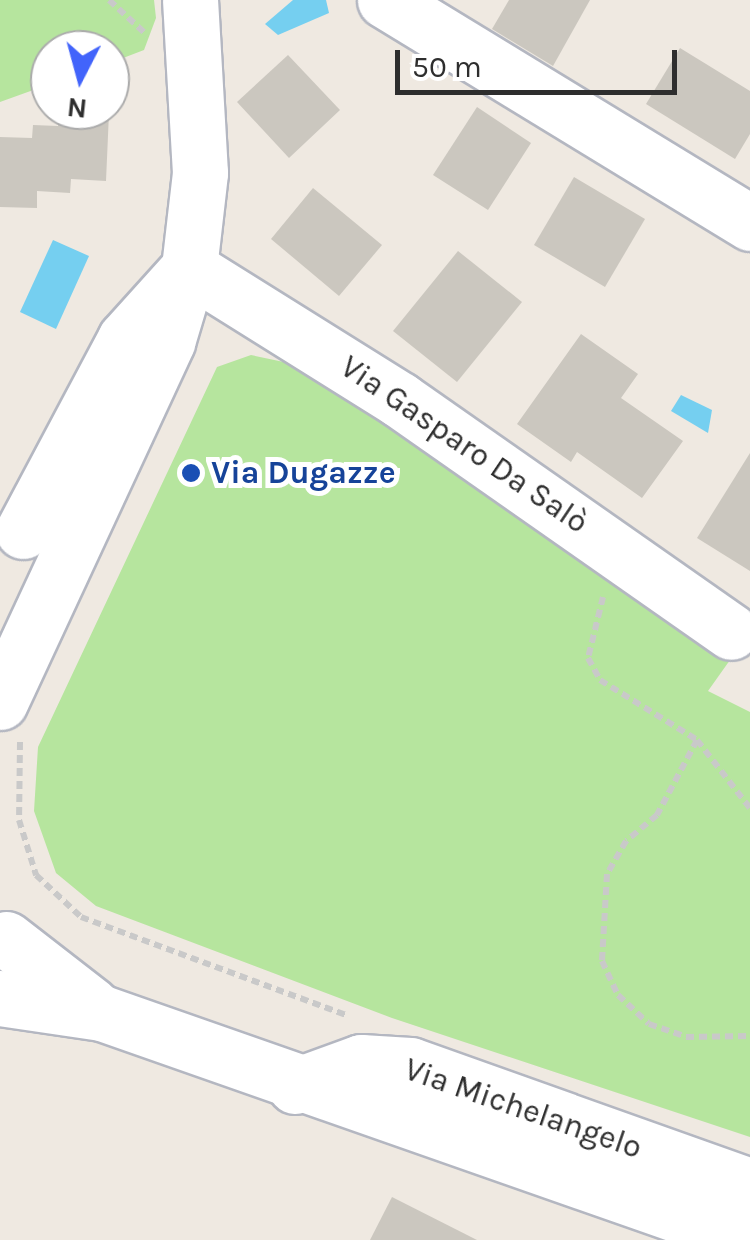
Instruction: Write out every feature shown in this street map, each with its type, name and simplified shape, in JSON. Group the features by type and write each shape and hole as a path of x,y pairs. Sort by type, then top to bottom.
{"street":[{"path":"12,717 47,612 167,342 189,268 200,172 190,0"},
{"path":"385,0 750,223"},
{"path":"71,557 12,524 125,338 189,268"},
{"name":"Via Gasparo Da Salò","path":"189,268 615,547 731,632"},
{"path":"0,649 47,612"},
{"name":"Via Michelangelo","path":"2,935 102,1013"},
{"name":"Via Michelangelo","path":"0,998 102,1013 295,1086 750,1240"},
{"name":"Via Michelangelo","path":"295,1086 361,1062 410,1065 750,1186"}],"path":[{"path":"615,547 588,658 600,680 697,740 750,808"},
{"path":"12,717 19,820 36,875 81,917 359,1021"},
{"path":"697,740 657,816 626,840 607,874 602,962 618,995 650,1024 686,1036 750,1036"}],"green space":[{"path":"0,0 154,0 156,18 144,50 130,55 130,30 30,30 30,91 0,102"},
{"path":"251,355 298,365 588,555 730,660 708,691 750,712 750,1137 392,1018 96,906 56,873 34,811 38,747 217,367"}],"water":[{"path":"293,0 326,0 329,13 278,35 265,24"},
{"path":"53,240 89,256 56,329 20,312"},
{"path":"681,395 712,410 708,433 671,411"}],"building":[{"path":"509,0 590,0 553,66 492,29"},
{"path":"680,48 750,91 750,134 735,159 646,104"},
{"path":"288,55 340,110 289,158 237,102"},
{"path":"477,107 531,143 488,210 433,175"},
{"path":"33,130 108,130 106,181 71,179 70,193 37,191 37,208 0,207 0,137 32,138"},
{"path":"574,177 645,219 605,287 534,245"},
{"path":"313,188 382,245 339,296 271,239"},
{"path":"458,251 522,302 457,382 393,331"},
{"path":"581,334 638,374 621,398 683,441 642,498 577,452 571,462 517,424"},
{"path":"750,453 750,571 697,538"},
{"path":"392,1197 477,1240 370,1240"}],"place":[{"name":"Via Dugazze","path":"191,473"}]}
